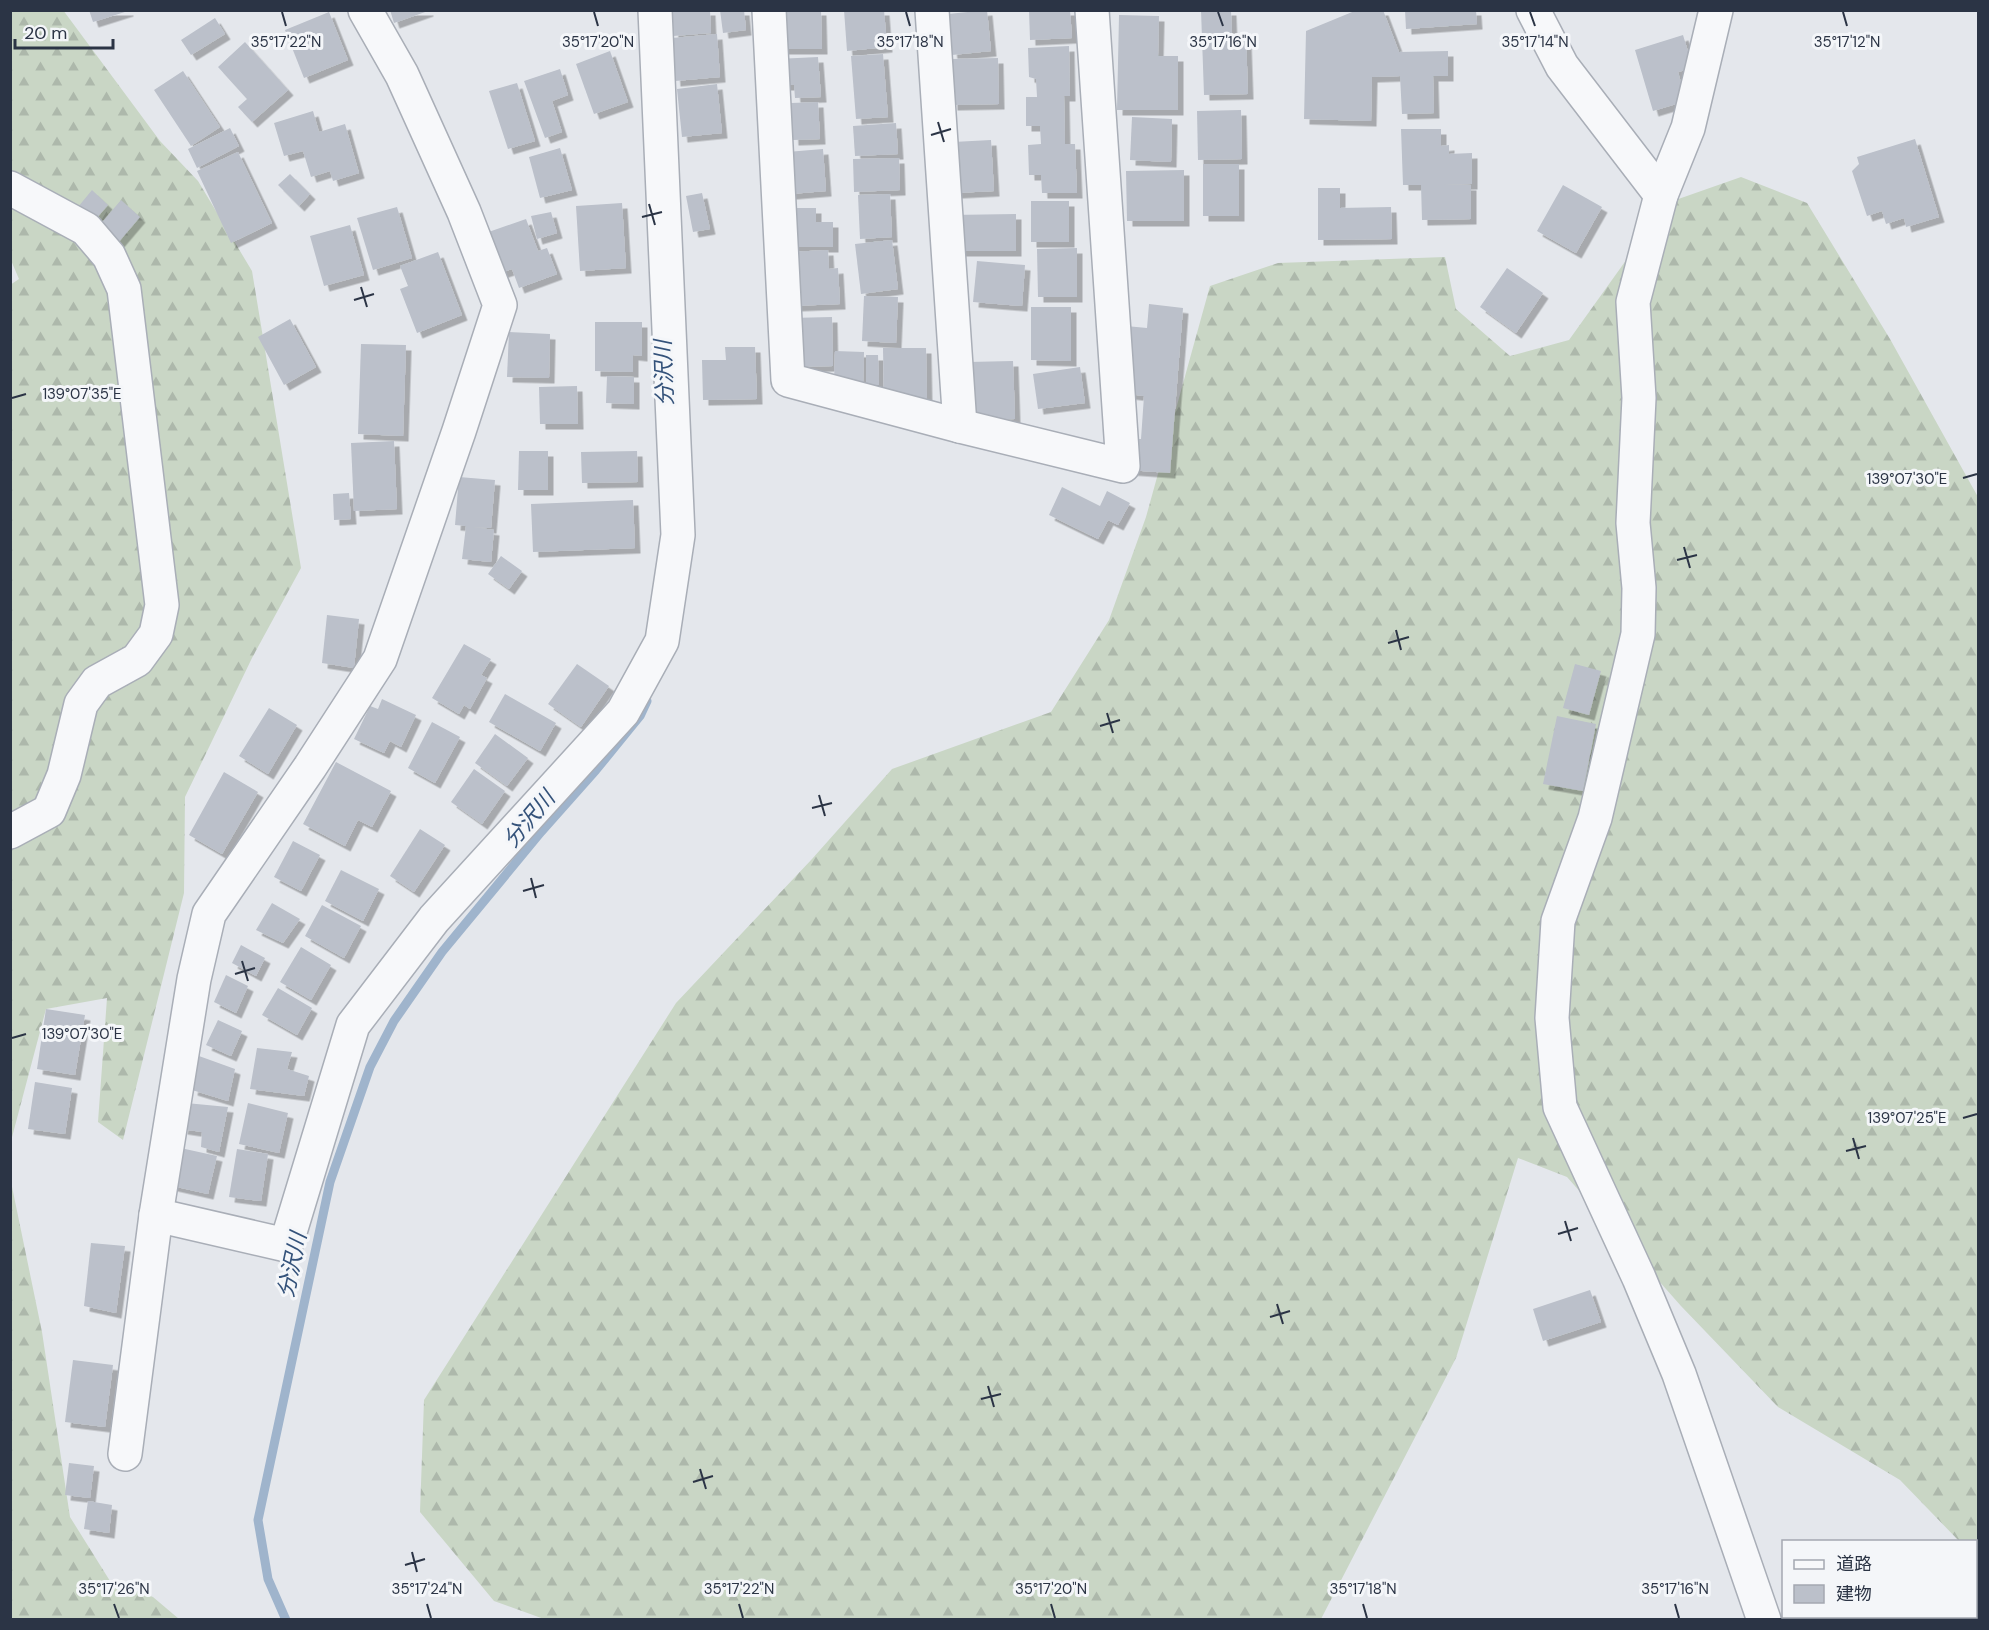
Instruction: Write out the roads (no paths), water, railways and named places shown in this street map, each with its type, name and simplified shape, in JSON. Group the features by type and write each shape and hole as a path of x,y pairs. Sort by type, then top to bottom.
{"street":[{"path":"125,1454 156,1215 194,979 209,914 310,767 380,658 500,305 464,212 402,75 365,10"},
{"path":"156,1215 286,1245 353,1025 434,919 623,712 662,641 678,535 655,10"},
{"path":"769,10 788,380 1123,466 1092,10"},
{"path":"932,10 960,426"},
{"path":"1533,10 1562,66 1661,195"},
{"path":"1716,10 1689,128 1661,195 1633,302 1639,398 1633,523 1640,588 1638,634 1595,818 1558,921 1552,1018 1560,1107 1639,1278 1679,1374 1764,1620"},
{"path":"10,188 86,229 109,256 124,289 162,605 156,634 137,660 97,682 81,704 64,774 49,811 10,832"}],"waterway":[{"name":"分沢川","path":"286,1620 268,1579 258,1520 330,1182 370,1067 394,1021 442,952 541,832 596,770 640,716 647,701"}]}
